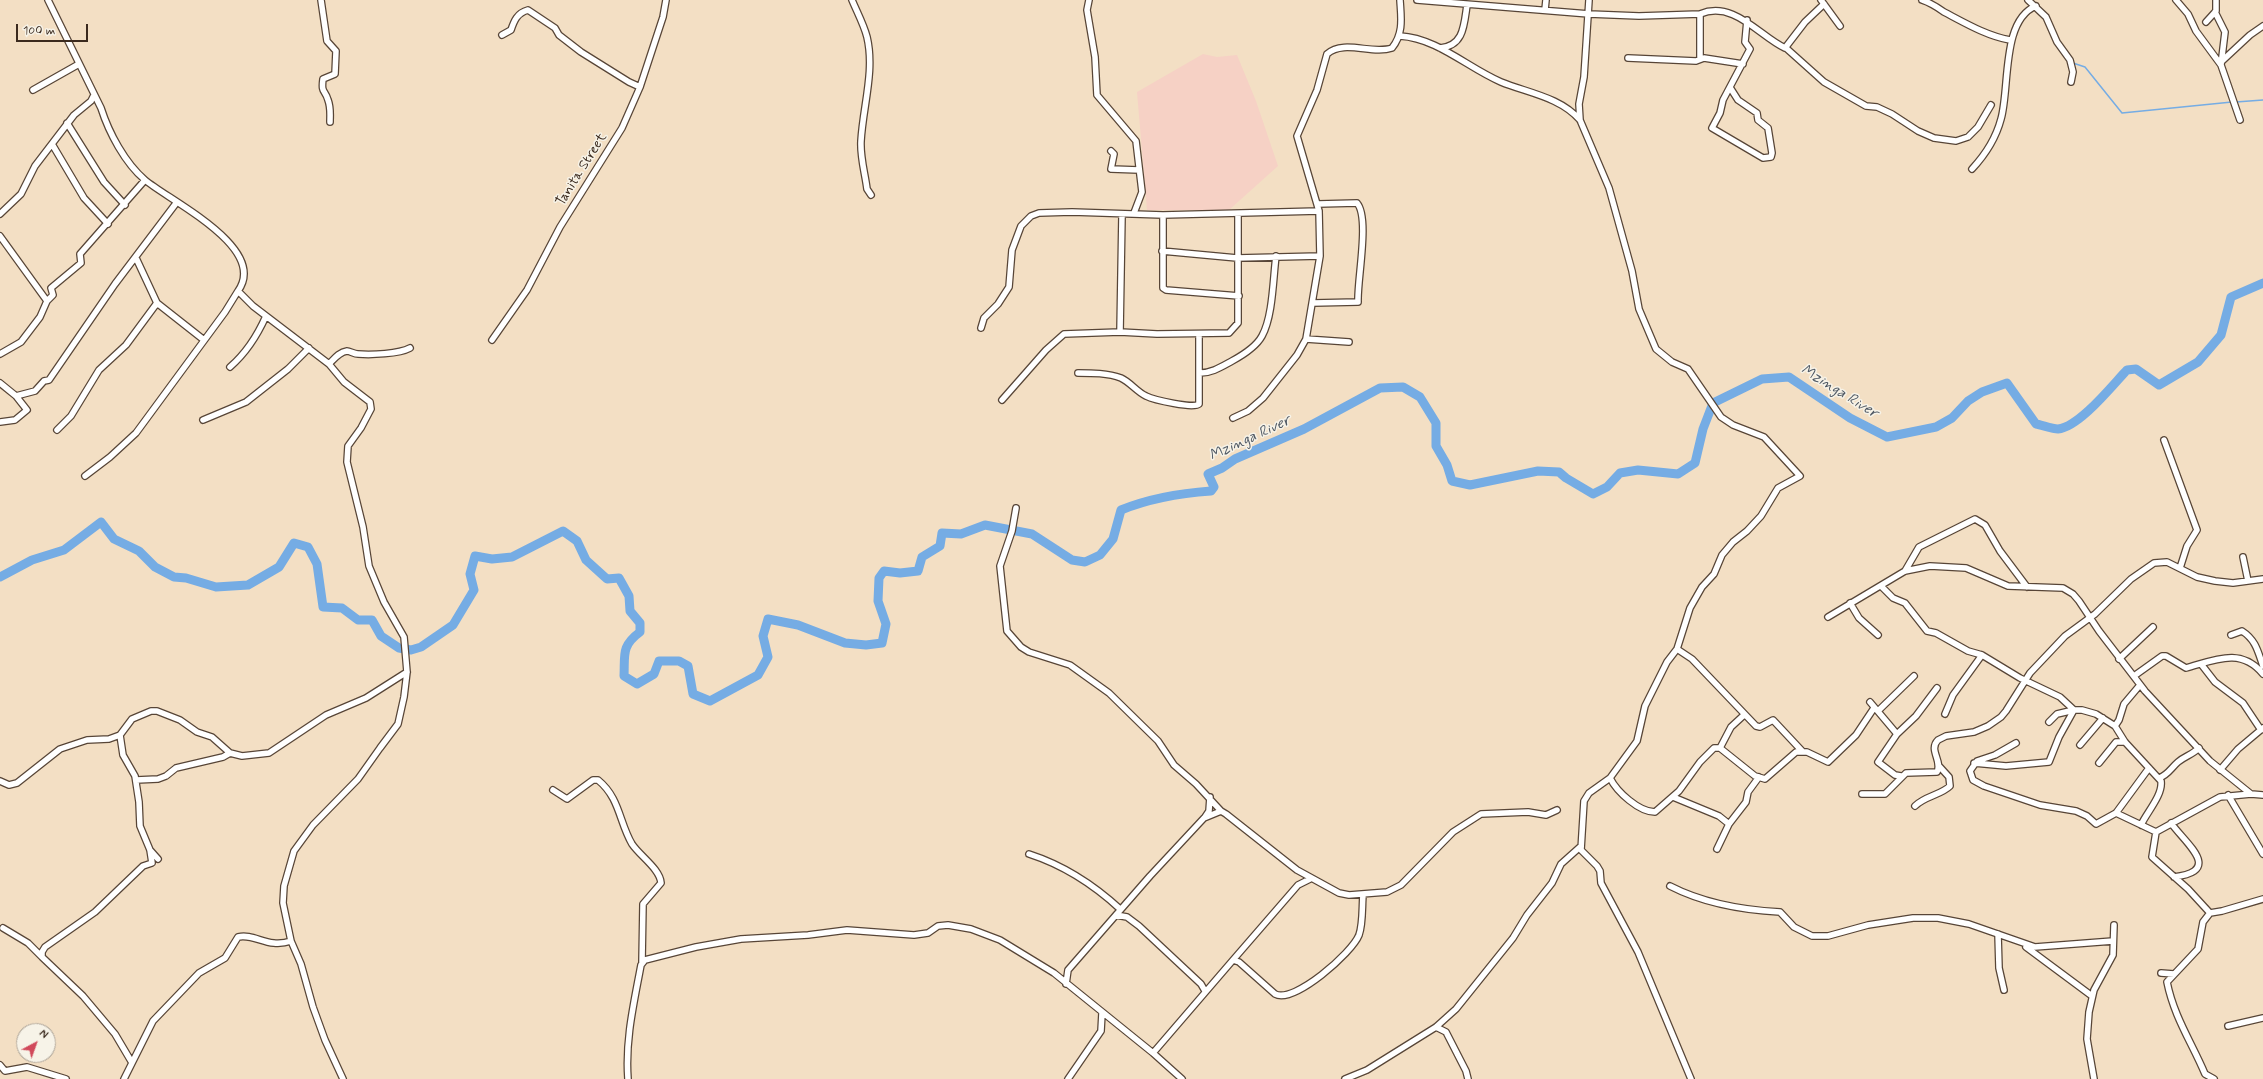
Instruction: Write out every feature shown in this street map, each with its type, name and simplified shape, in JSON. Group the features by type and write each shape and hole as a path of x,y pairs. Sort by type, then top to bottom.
{"street":[{"path":"48,0 106,121 127,159 145,180 214,228 238,256 243,269 242,283 238,291 136,433 110,457 85,476"},
{"path":"321,0 327,41 336,51 334,74 323,79 322,87 323,92 328,98 331,114 330,122"},
{"name":"Tanita Street","path":"492,340 529,287 560,227 622,128 640,87 663,17 666,0"},
{"path":"852,0 867,37 869,57 870,75 864,101 861,143 867,189 871,195"},
{"path":"1089,0 1087,10 1095,57 1098,99 1130,131 1136,141 1142,192 1134,213"},
{"path":"1233,418 1248,411 1263,398 1297,355 1306,339 1320,256 1319,211 1305,161 1299,148 1297,136 1317,90 1327,54 1332,50 1346,47 1372,50 1390,48 1400,36 1402,26 1400,0"},
{"path":"1417,0 1443,0 1467,5 1589,14 1639,16 1700,14 1710,10 1736,15 1747,20 1786,48 1824,82 1866,106 1877,107 1892,114 1918,131 1934,138 1956,141 1968,137 1978,127 1992,105"},
{"path":"1545,10 1546,0"},
{"path":"1345,1079 1367,1070 1436,1027 1463,1000 1552,883 1561,864 1580,847 1584,801 1589,793 1610,778 1637,741 1645,706 1668,662 1677,649 1690,608 1702,587 1714,574 1722,555 1733,542 1747,532 1762,516 1778,488 1800,476 1764,437 1733,425 1721,417 1688,369 1672,362 1656,349 1639,309 1632,271 1609,188 1580,120 1579,104 1584,77 1589,0"},
{"path":"1922,0 1933,4 1945,12 1983,31 2010,40"},
{"path":"2176,0 2188,14 2196,31 2221,64 2240,120"},
{"path":"2216,0 2215,12 2225,32 2221,64"},
{"path":"1786,48 1822,2 1840,26"},
{"path":"1972,169 1988,149 2002,118 2010,40 2033,3 2046,17 2057,42 2070,60 2073,72 2071,82"},
{"path":"1440,48 1451,47 1460,39 1467,5"},
{"path":"502,35 511,30 515,19 522,12 528,10 555,28 559,35 580,52 629,82 640,87"},
{"path":"2206,22 2215,12"},
{"path":"1700,14 1700,59"},
{"path":"1731,89 1738,100 1757,113 1758,120 1768,128 1772,153 1770,157 1763,158 1712,128 1720,113 1724,100 1731,89 1750,49 1745,42 1747,20"},
{"path":"2221,64 2250,35 2263,26"},
{"path":"1400,36 1410,36 1440,48 1502,83 1530,91 1569,109 1580,120"},
{"path":"1628,58 1729,60 1743,64"},
{"path":"34,90 79,64"},
{"path":"0,214 21,194 35,166 67,123 91,101 94,95"},
{"path":"67,123 104,182 125,205"},
{"path":"52,144 84,198 108,224"},
{"path":"1112,151 1114,154 1111,169 1139,170"},
{"path":"0,354 21,342 40,317 47,301 53,295 51,288 81,263 80,254 125,205 145,180"},
{"path":"16,396 35,391 44,381 49,380 177,202"},
{"path":"1313,303 1358,302 1363,230 1360,206 1357,203 1318,204"},
{"path":"981,328 984,318 998,304 1008,287 1012,250 1021,226 1026,219 1039,213 1056,212 1122,215 1134,213 1163,215 1319,211"},
{"path":"1002,400 1060,336 1069,333 1229,333 1238,323 1238,214"},
{"path":"1120,332 1122,215"},
{"path":"1163,215 1163,285 1166,290 1239,296"},
{"path":"0,236 47,301"},
{"path":"1162,251 1237,258 1320,256"},
{"path":"1200,374 1210,373 1242,356 1254,346 1262,335 1268,320 1276,256"},
{"path":"136,258 158,303 204,340"},
{"path":"238,291 266,316 329,364 344,382 370,402 371,409 361,428 348,446 347,462 363,527 369,566 405,642 407,672 398,724 358,779 313,825 294,851 284,886 283,903 291,941 301,964 325,1040 343,1079"},
{"path":"57,430 71,416 99,370 126,345 158,303"},
{"path":"230,367 239,359 261,327 266,316"},
{"path":"1078,373 1115,376 1123,379 1145,396 1195,407 1199,404 1199,334"},
{"path":"1306,339 1349,342"},
{"path":"203,420 246,402 288,370 309,348"},
{"path":"329,364 341,353 348,351 356,354 369,355 387,352 394,353 410,348"},
{"path":"0,383 16,396 26,411 15,420 0,422"},
{"path":"2164,440 2197,530 2187,546 2180,568"},
{"path":"1016,508 1012,531 1000,566 1007,631 1021,647 1029,652 1070,665 1108,693 1158,741 1174,765 1210,797 1221,811 1310,879 1339,893 1363,895 1386,892 1401,885 1453,832 1481,814 1528,812 1546,816 1558,810"},
{"path":"1905,571 1919,547 1975,519 1985,525 2000,550 2027,587"},
{"path":"2243,558 2248,581"},
{"path":"1915,806 1921,800 1947,789 1950,786 1948,776 1939,766 1934,749 1938,740 1946,736 1970,734 1988,726 2006,711 2025,680 2065,636 2090,618 2126,584 2150,565 2163,561 2197,577 2233,584 2263,579"},
{"path":"1828,617 1905,571 1930,566 1966,568 2008,586 2063,588 2075,596 2119,659 2140,685 2220,770 2251,794"},
{"path":"1881,586 1893,598 1905,603 1927,631 1936,633 1968,651 1982,655 2025,680 2060,697 2074,710"},
{"path":"1850,603 1859,618 1878,635"},
{"path":"2119,659 2153,627"},
{"path":"2231,635 2242,631 2247,635 2257,647 2263,666"},
{"path":"1677,649 1697,665 1729,697 1744,715 1760,727 1773,720 1802,751 1828,762 1856,735 1876,710 1914,676"},
{"path":"1945,714 1953,695 1982,655"},
{"path":"2134,676 2162,656 2170,658 2186,668 2227,657 2240,658 2251,662 2263,674"},
{"path":"2201,664 2215,682 2243,703 2262,729 2238,749 2220,770"},
{"path":"0,781 8,784 17,783 60,749 87,740 109,739 120,735 132,719 151,711 157,711 180,720 197,732 212,737 230,753 242,756 269,753 326,715 366,698 407,672"},
{"path":"2115,726 2119,720 2124,704 2140,685"},
{"path":"1900,776 1894,775 1878,762 1897,734 1916,716 1937,688"},
{"path":"1870,702 1897,734"},
{"path":"1974,763 2006,766 2049,762 2059,738 2074,710"},
{"path":"2049,722 2057,714 2074,710 2088,711 2115,726 2126,742 2159,778 2162,786 2141,825"},
{"path":"1720,748 1731,727 1744,715"},
{"path":"2080,746 2103,718"},
{"path":"42,957 42,952 45,947 95,912 143,866 152,863 150,850 140,826 136,780 123,755 120,735"},
{"path":"2098,763 2116,742 2126,742"},
{"path":"2016,743 1974,763 1971,766 1970,776 1977,784 2040,805 2076,811 2087,816 2096,824 2116,813 2149,768"},
{"path":"1610,778 1619,792 1635,804 1649,811 1658,810 1673,797 1700,762 1714,748 1720,748 1741,767 1759,778 1768,777 1792,755 1802,751"},
{"path":"2159,778 2168,774 2178,763 2199,748"},
{"path":"136,780 158,779 166,776 176,768 223,757 230,753"},
{"path":"1862,794 1885,794 1900,776 1910,772 1936,773 1939,766"},
{"path":"1717,849 1729,824 1746,802 1748,792 1759,778"},
{"path":"553,790 560,796 567,799 593,780 598,780 604,785 615,802 631,842 659,875 661,883 647,898 642,911 642,962 629,1033 627,1063 628,1079"},
{"path":"2228,794 2263,854"},
{"path":"2210,913 2152,857 2156,832 2228,794 2263,795"},
{"path":"1056,975 1068,970 1204,818 1208,810 1210,797"},
{"path":"1673,797 1710,814 1719,816 1729,824"},
{"path":"1204,818 1221,811"},
{"path":"2116,813 2156,832"},
{"path":"2171,823 2182,839 2197,852 2199,858 2197,868 2190,874 2174,877"},
{"path":"1580,847 1600,871 1601,883 1638,952 1691,1079"},
{"path":"150,850 158,859"},
{"path":"1029,854 1050,861 1074,874 1122,908 1125,916 1201,984 1205,991"},
{"path":"1153,1053 1293,890 1298,885 1310,879"},
{"path":"1670,886 1699,900 1752,910 1780,912 1794,928 1812,936 1828,936 1868,925 1913,918 1944,918 1969,924 2035,947 2113,941"},
{"path":"1233,960 1239,962 1275,994 1282,996 1291,994 1335,964 1358,937 1363,895"},
{"path":"2214,1079 2205,1074 2201,1063 2182,1030 2167,982 2198,949 2203,922 2210,913 2263,899"},
{"path":"1116,915 1125,916"},
{"path":"642,962 655,956 741,939 808,935 847,930 914,935 928,933 938,926 948,925 988,934 1038,962 1153,1053 1182,1079"},
{"path":"2094,1079 2087,1039 2092,996 2113,955 2114,925"},
{"path":"3,928 28,943 83,996 115,1034 131,1061"},
{"path":"1998,934 2000,968 2004,990"},
{"path":"124,1079 131,1061 153,1021 199,973 225,958 238,937 246,936 275,944 291,941"},
{"path":"2015,940 2040,956 2055,970 2092,996"},
{"path":"1066,984 1068,970"},
{"path":"2161,972 2174,974"},
{"path":"1068,1079 1101,1031 1102,1013"},
{"path":"2228,1026 2263,1018"},
{"path":"1436,1027 1446,1032 1466,1071 1468,1079"},
{"path":"0,1076 1,1067 9,1071 27,1067 66,1079"}],"shaded area":[{"path":"1203,54 1217,57 1237,55 1256,101 1278,166 1229,210 1147,210 1137,92"}],"waterway":[{"path":"2073,63 2085,67 2122,113 2232,102"},
{"path":"2236,102 2263,100"},
{"name":"Mzinga River","path":"0,577 32,560 64,550 101,522 114,539 139,551 155,567 174,577 186,578 216,587 248,585 279,567 294,543 308,547 317,564 323,607 342,608 358,620 372,620 381,636 399,648 411,650 421,647 453,625 474,590 470,574 475,556 492,559 512,557 563,531 577,541 586,560 607,579 619,578 629,596 630,611 640,623 640,632 630,642 625,651 624,676 637,684 654,674 659,661 679,661 688,666 693,694 710,701 758,675 768,657 763,636 768,619 798,625 845,643 866,645 882,643 886,624 878,601 879,578 884,571 900,573 918,571 922,557 940,546 942,533 961,534 985,525 1032,534 1072,560 1085,562 1100,555 1113,539 1121,510 1166,497 1211,491 1214,487 1208,474 1222,468 1235,459 1304,429 1380,388 1403,387 1420,397 1436,423 1436,446 1447,465 1452,481 1470,485 1538,471 1559,472 1566,478 1593,494 1607,487 1620,473 1638,470 1678,474 1695,463 1703,429 1713,403 1762,379 1789,377 1850,418 1887,437 1936,427 1952,418 1968,401 1982,392 2007,383 2036,424 2058,429 2076,421 2086,413 2127,370 2136,369 2159,385 2198,362 2221,335 2231,297 2263,283"}]}
